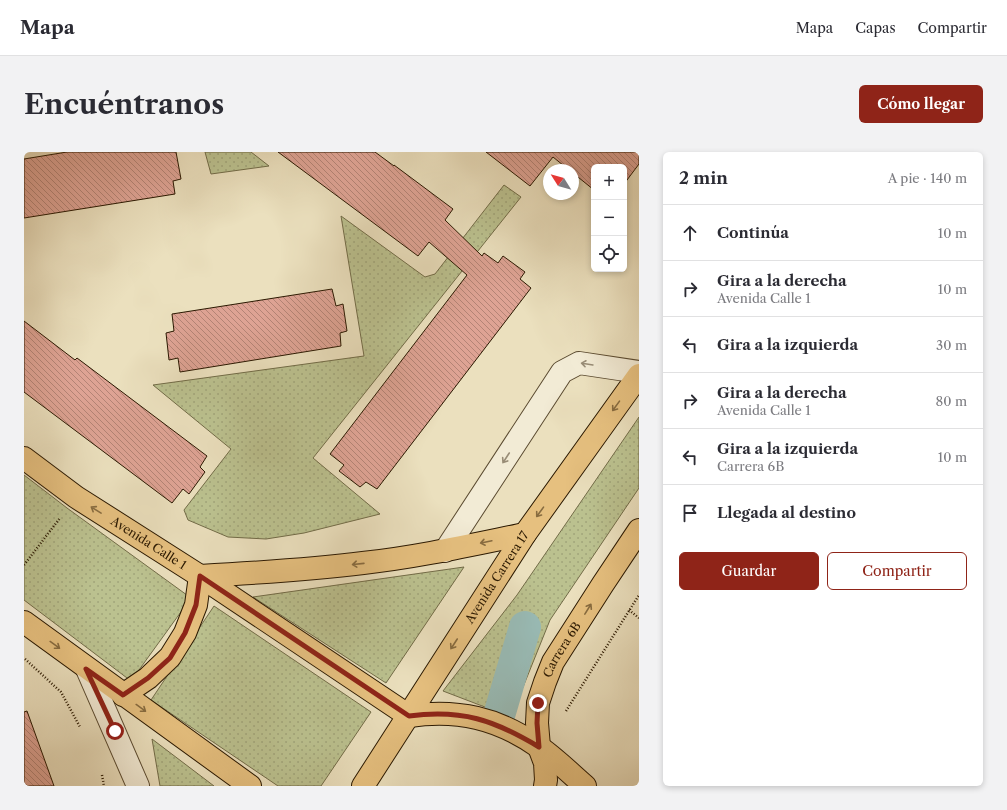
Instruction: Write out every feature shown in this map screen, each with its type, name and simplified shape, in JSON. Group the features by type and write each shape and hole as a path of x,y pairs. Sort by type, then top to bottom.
{"main road":[{"name":"Avenida Carrera 17","path":"364,786 525,534 639,373"},
{"name":"Avenida Calle 1","path":"24,458 76,497 200,576 409,716"},
{"name":"Carrera 6B","path":"545,786 545,763 539,747 537,723 538,703 553,662 639,530"},
{"path":"123,695 148,678 170,658 185,633 196,605 200,576 297,570 364,563 446,551 525,534"},
{"path":"24,622 86,669 250,786"},
{"path":"409,716 430,713 448,713 468,716 494,723 518,734 539,747 585,786"}],"street":[{"path":"446,551 562,372 580,363 639,373"},
{"path":"86,669 138,786"}],"path":[{"path":"24,565 76,497"},
{"path":"565,713 639,595"},
{"path":"629,610 639,618"},
{"path":"24,658 61,692 82,731"},
{"path":"101,771 104,786"}],"green space":[{"path":"205,152 251,152 269,166 211,174"},
{"path":"504,185 521,197 313,458 380,514 304,533 266,539 228,537 188,520 184,510 231,449 153,385 364,356 341,216 425,277 435,274"},
{"path":"639,417 639,488 550,620 511,717 443,691 517,595"},
{"path":"24,475 191,598 131,681 24,600"},
{"path":"464,567 386,683 253,597"},
{"path":"214,606 371,712 321,786 278,786 151,700"},
{"path":"152,739 214,786 160,786"}],"building":[{"path":"67,152 176,152 181,179 173,181 175,194 24,218 24,159"},
{"path":"278,152 375,152 453,209 445,220 482,256 484,253 498,263 503,256 525,272 520,279 531,288 377,489 366,482 360,487 339,471 344,465 330,454 467,275 429,242 418,256"},
{"path":"486,152 639,152 639,164 627,180 627,164 591,164 591,188 579,178 579,164 562,164 553,157 547,164 543,164 543,170 530,186"},
{"path":"332,289 336,306 343,304 347,331 340,333 341,346 180,372 178,358 169,360 166,333 174,331 172,314"},
{"path":"24,321 75,360 77,358 207,456 200,467 205,472 189,494 183,489 172,503 24,392"},
{"path":"27,711 54,786 24,786 24,712"}],"waterway":[{"path":"498,719 525,627"}],"route":[{"path":"115,731 86,669 123,695 148,678 170,658 185,633 196,605 200,576 409,716 430,713 448,713 468,716 494,723 518,734 539,747 537,723 538,703"}]}
